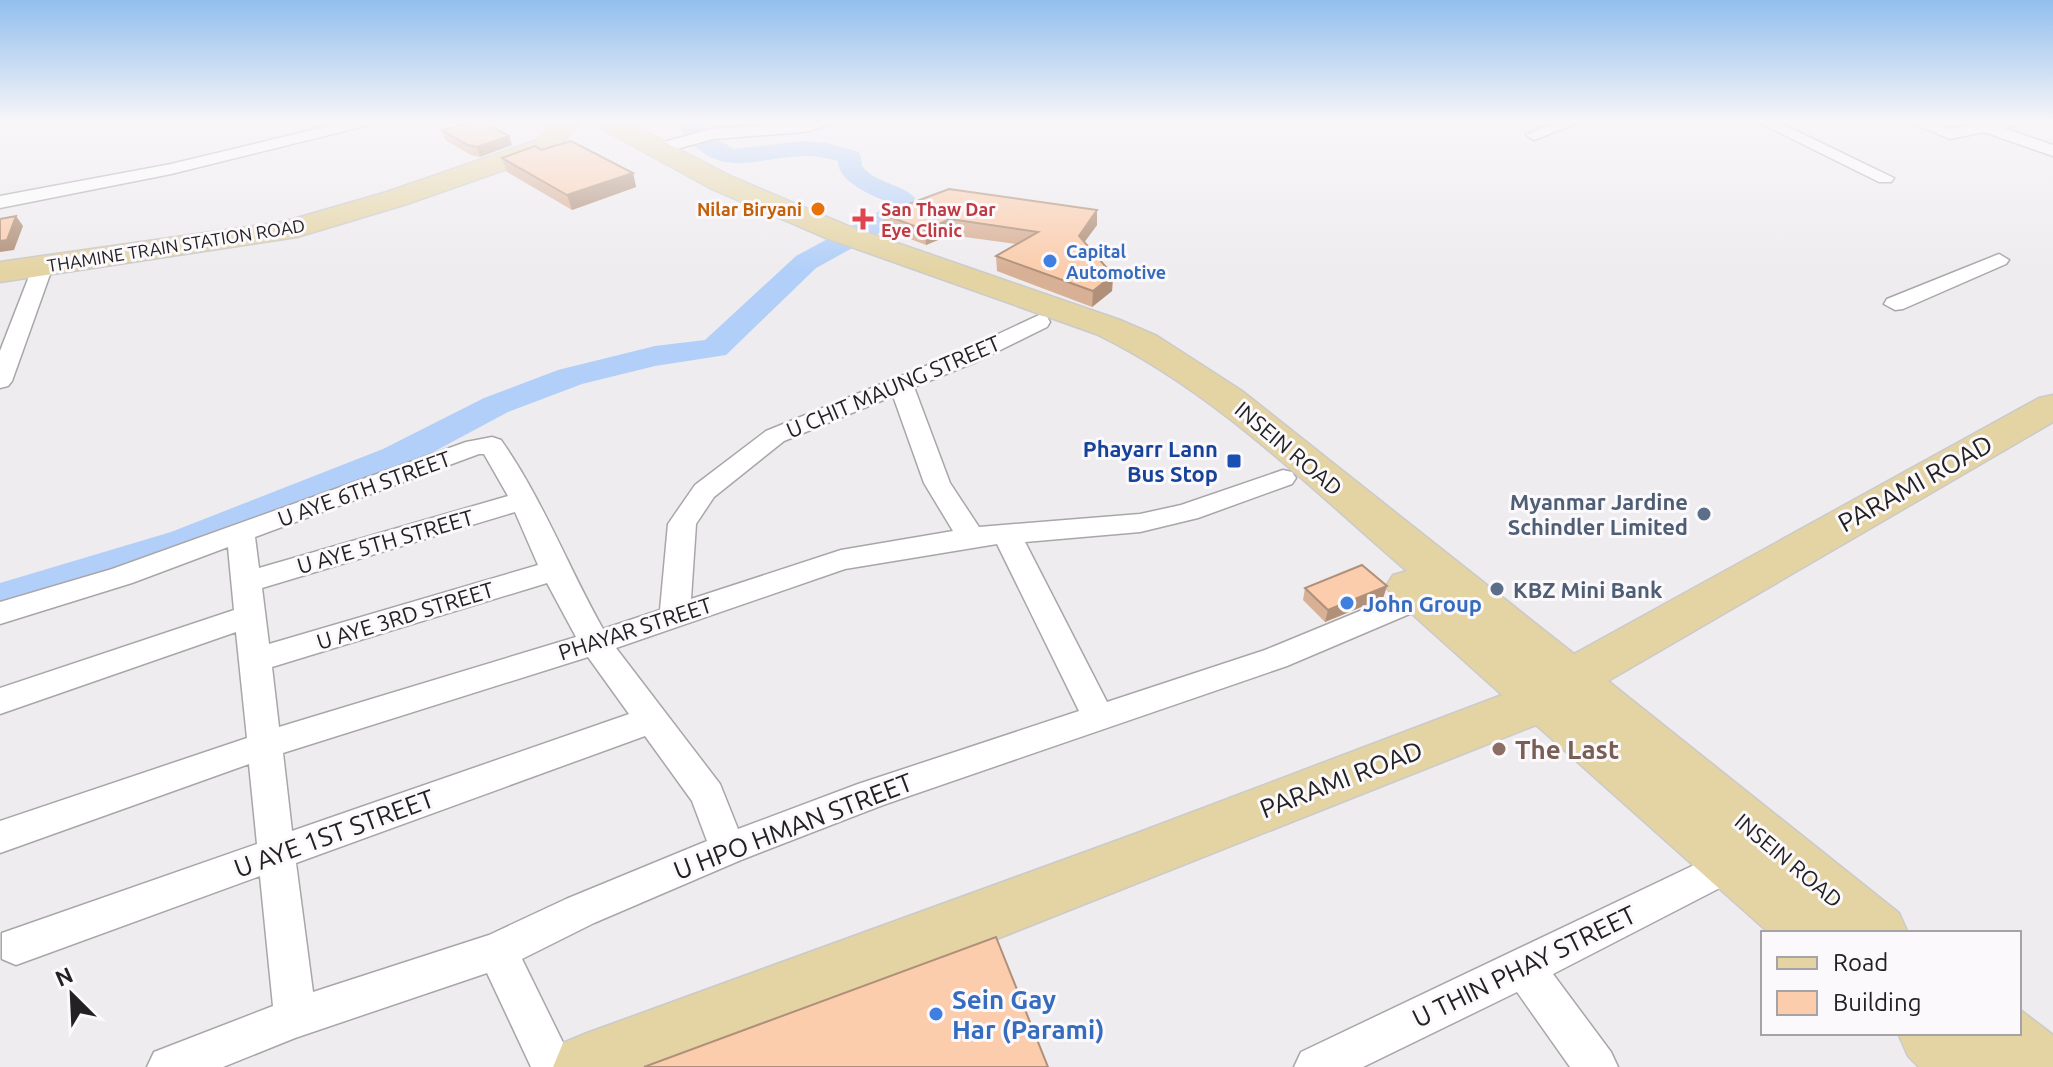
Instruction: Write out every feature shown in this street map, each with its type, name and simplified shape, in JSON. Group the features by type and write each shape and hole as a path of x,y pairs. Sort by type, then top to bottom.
{"main road":[{"name":"THAMINE TRAIN STATION ROAD","path":"0,269 284,225 453,171"},
{"name":"THAMINE TRAIN STATION ROAD","path":"0,269 43,266 286,231 397,198 460,171"},
{"name":"INSEIN ROAD","path":"662,171 840,243 1004,300 1108,327 1144,344 1229,399 1557,690 1732,863 1812,931"},
{"name":"INSEIN ROAD","path":"699,171 840,243"},
{"name":"INSEIN ROAD","path":"1004,300 1039,322 1127,358 1149,372 1200,409 1422,597 1557,690 1874,931"},
{"name":"PARAMI ROAD","path":"587,1067 1153,853 1557,690 2053,406"},
{"path":"1933,1035 1970,1067"},
{"path":"2000,1035 2039,1067"}],"street":[{"path":"0,202 162,171"},
{"path":"1870,171 1885,178"},
{"path":"1895,304 1999,260"},
{"path":"0,381 10,326 43,266"},
{"name":"U CHIT MAUNG STREET","path":"675,617 682,524 704,491 775,436 968,357 1039,322"},
{"path":"901,384 937,483 971,537"},
{"name":"U AYE 6TH STREET","path":"0,613 241,535 487,444 493,447 524,500"},
{"name":"PHAYAR STREET","path":"0,837 265,745 595,643 841,560 971,537 1140,523 1188,512 1283,478"},
{"path":"524,500 555,570 595,643 707,794 728,849"},
{"name":"U AYE 5TH STREET","path":"246,582 524,500"},
{"path":"241,535 295,1018"},
{"path":"1007,535 1099,718"},
{"name":"U AYE 3RD STREET","path":"255,660 555,570"},
{"name":"U HPO HMAN STREET","path":"169,1067 295,1018 497,951 580,911 728,849 885,789 1276,658 1422,597"},
{"path":"0,701 250,616"},
{"name":"U AYE 1ST STREET","path":"16,946 651,720"},
{"name":"U THIN PHAY STREET","path":"1316,1067 1524,968 1732,863"},
{"path":"497,951 553,1067"},
{"path":"1524,968 1596,1067"}],"building":[{"path":"524,171 633,173 567,195"},
{"path":"949,189 1097,210 1079,236 1113,275 1093,291 996,256 1038,232 950,219 925,230 882,214"},
{"path":"16,216 7,240 0,241 0,219"},
{"path":"1362,565 1387,586 1328,610 1305,588"},
{"name":"Sein Gay Har (Parami)","path":"996,937 1048,1067 644,1067"}],"waterway":[{"path":"0,598 185,541 396,457 496,405 570,377 655,356 715,348 806,262 900,211 902,198 879,190 854,171"}],"place":[{"name":"Nilar Biryani","path":"818,209"},
{"name":"San Thaw Dar Eye Clinic","path":"863,219"},
{"name":"Capital Automotive","path":"1050,261"},
{"name":"Phayarr Lann Bus Stop","path":"1234,461"},
{"name":"Myanmar Jardine Schindler Limited","path":"1704,514"},
{"name":"KBZ Mini Bank","path":"1497,589"},
{"name":"John Group","path":"1347,603"},
{"name":"The Last","path":"1499,749"},
{"name":"Sein Gay Har (Parami)","path":"936,1014"}]}
